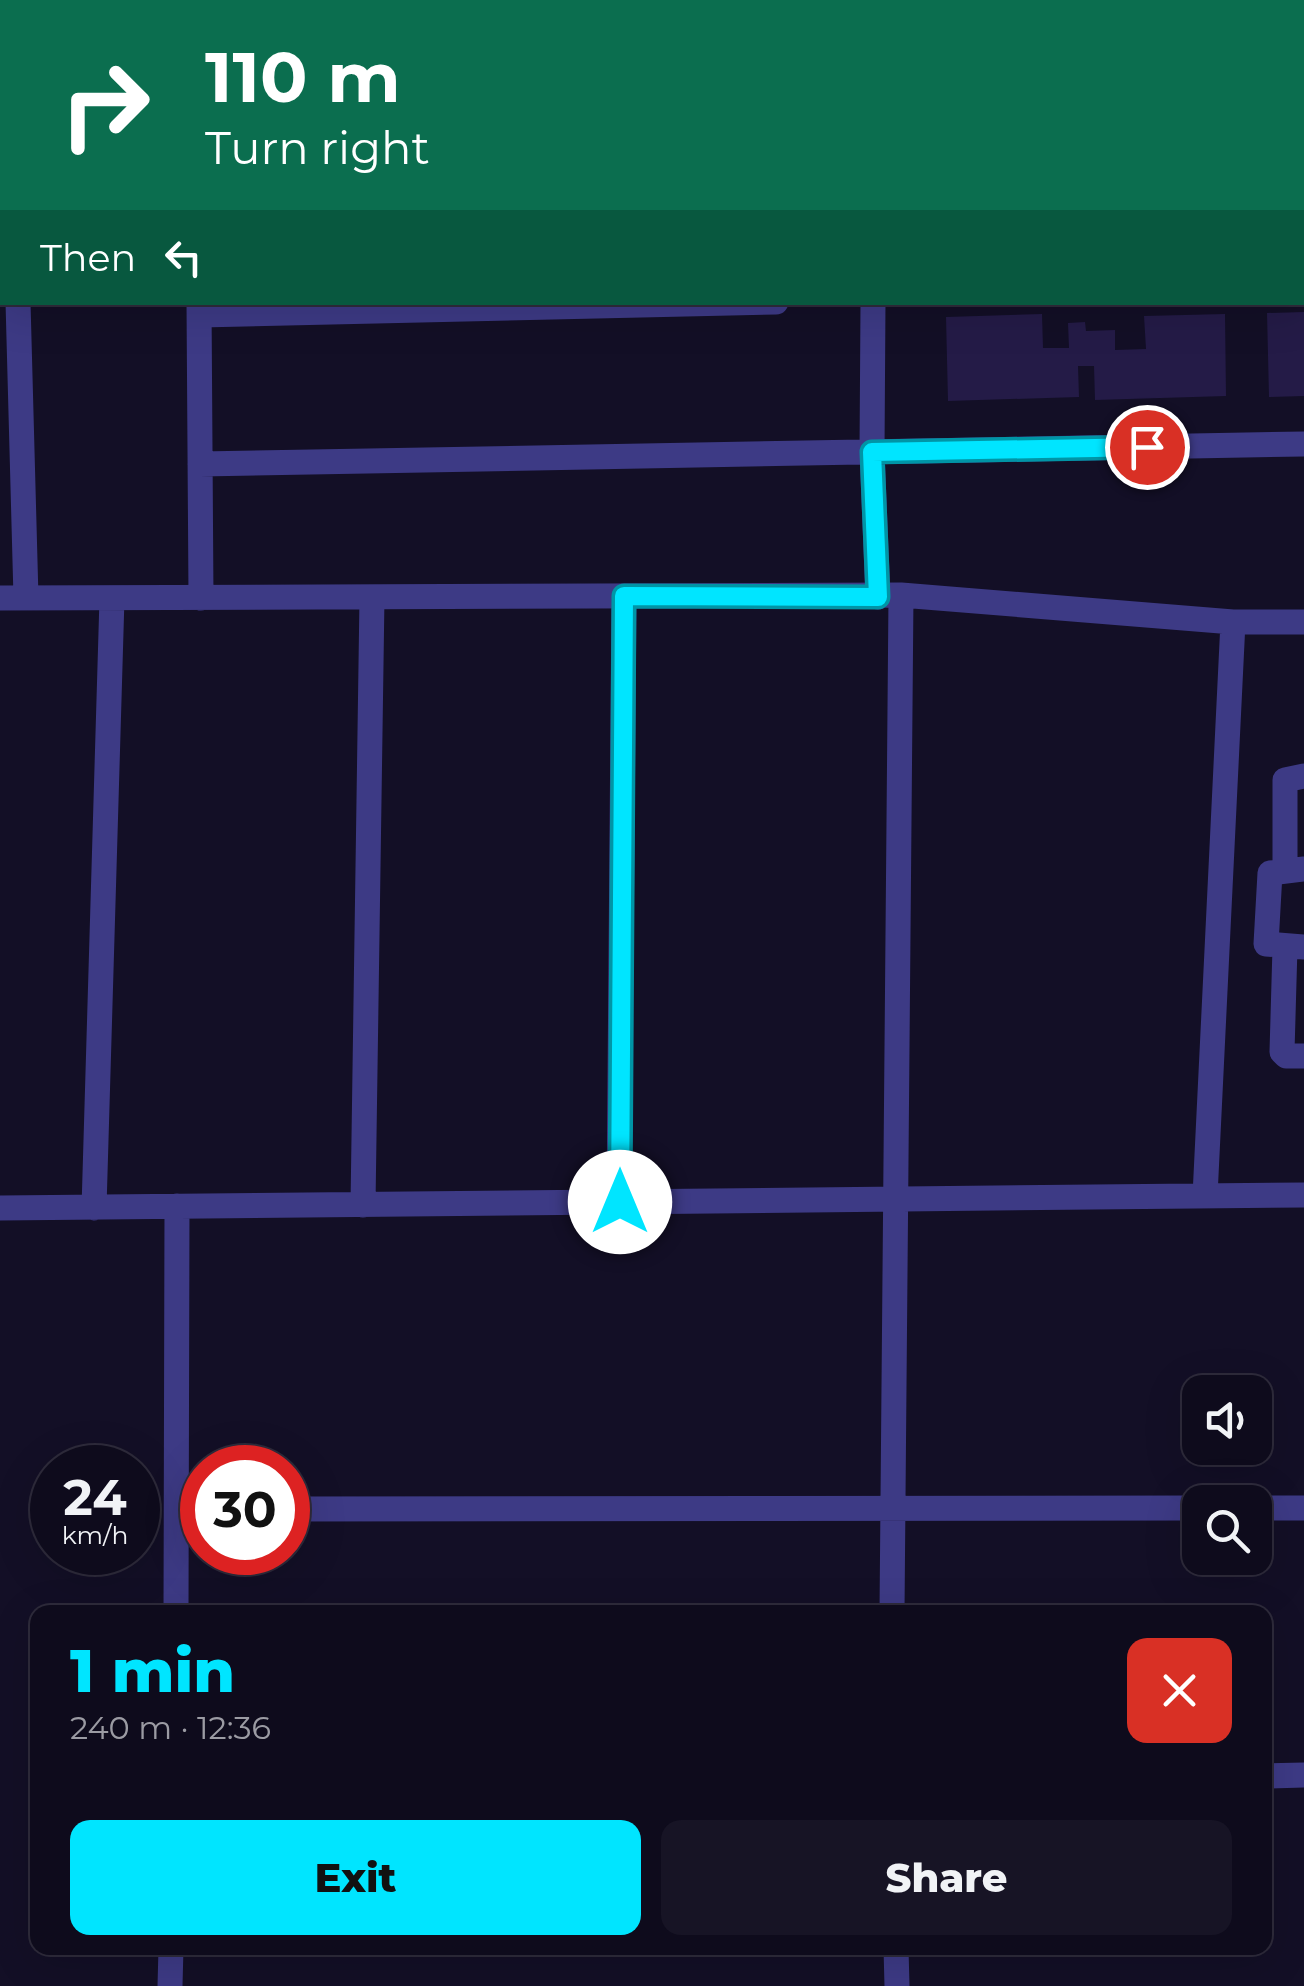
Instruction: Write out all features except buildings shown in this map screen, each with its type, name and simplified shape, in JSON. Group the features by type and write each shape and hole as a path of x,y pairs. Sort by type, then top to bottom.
{"street":[{"path":"18,305 13,598 890,596 1234,622 1304,622"},
{"path":"201,598 200,309 529,305"},
{"path":"873,305 872,452 890,596 895,1199 892,1605"},
{"path":"200,464 1304,444"},
{"path":"620,1202 624,596"},
{"path":"364,1205 372,597"},
{"path":"94,1208 112,598"},
{"path":"1205,1196 1234,622"},
{"path":"1304,776 1285,780 1294,869 1270,873 1266,944 1295,947 1282,1052 1286,1056 1304,1056"},
{"path":"0,1208 1304,1195"},
{"path":"177,1206 187,1445"},
{"path":"310,1510 1182,1508"},
{"path":"1272,1508 1304,1508"},
{"path":"177,1605 181,1575"},
{"path":"1272,1776 1304,1776"},
{"path":"170,1986 171,1955"},
{"path":"896,1955 896,1986"}],"route":[{"path":"620,1202 624,596 878,597 872,452 1147,447"}]}
